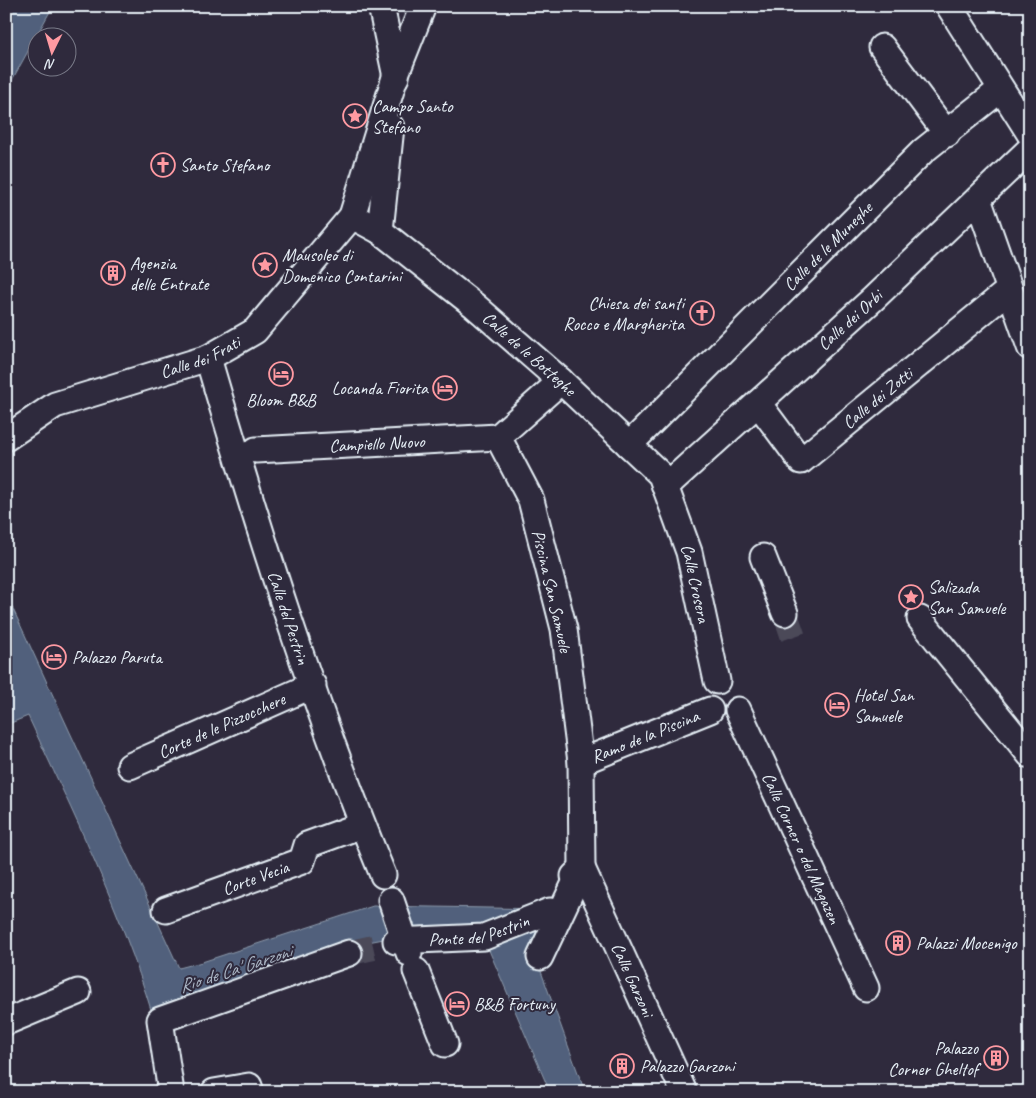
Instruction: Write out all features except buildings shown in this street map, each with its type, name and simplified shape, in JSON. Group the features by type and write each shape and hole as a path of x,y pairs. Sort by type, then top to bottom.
{"street":[{"path":"380,6 396,74 380,231 352,216 396,74 423,6"},
{"path":"948,6 1030,134"},
{"path":"882,47 946,134"},
{"name":"Calle de le Muneghe","path":"631,442 916,157 1001,89"},
{"name":"Calle dei Orbi","path":"665,487 873,300 1030,149"},
{"path":"978,199 1030,347"},
{"name":"Calle dei Frati","path":"6,438 55,405 208,358 254,331 352,216"},
{"name":"Calle de le Botteghe","path":"380,231 475,306 631,442 661,475 665,487"},
{"name":"Calle dei Zotti","path":"758,403 801,461 1009,290"},
{"name":"Calle del Pestrin","path":"208,358 245,452 267,558 362,825 383,875"},
{"path":"498,437 561,381"},
{"name":"Campiello Nuovo","path":"245,452 498,437"},
{"name":"Piscina San Samuele","path":"498,437 530,500 564,630 581,762 582,868 552,912 540,957"},
{"name":"Calle Crosera","path":"665,487 689,552 717,681"},
{"path":"763,557 784,613"},
{"path":"920,619 1030,755"},
{"name":"Corte de le Pizzocchere","path":"130,766 312,685"},
{"name":"Ramo de la Piscina","path":"581,762 710,710"},
{"name":"Calle Corner o del Magazen","path":"738,710 866,988"},
{"name":"Corte Vecia","path":"166,910 302,861 307,844 362,825"},
{"name":"Calle Garzoni","path":"582,868 684,1092"},
{"path":"391,900 406,951 444,1044"},
{"name":"Ponte del Pestrin","path":"406,951 484,937 552,912"},
{"path":"171,1092 160,1020 349,953"},
{"path":"6,1022 78,992"},
{"path":"214,1092 249,1086 251,1092"}],"water":[{"path":"9,6 53,6 41,28 28,28 28,51 6,91 6,12"},
{"name":"Rio de Ca' Garzoni","path":"6,594 179,968 373,906 548,909 539,966 585,1092 550,1092 485,941 394,937 347,946 152,1013 140,975 111,899 28,716 6,725 8,686"}],"tunnel":[{"path":"785,613 794,639"},
{"path":"349,953 376,947"}],"place":[{"name":"Campo Santo Stefano","path":"355,116"},
{"name":"Santo Stefano","path":"163,165"},
{"name":"Mausoleo di Domenico Contarini","path":"265,265"},
{"name":"Agenzia delle Entrate","path":"113,273"},
{"name":"Chiesa dei santi Rocco e Margherita","path":"702,313"},
{"name":"Bloom B&B","path":"281,374"},
{"name":"Locanda Fiorita","path":"445,388"},
{"name":"Salizada San Samuele","path":"911,597"},
{"name":"Palazzo Paruta","path":"54,657"},
{"name":"Hotel San Samuele","path":"837,705"},
{"name":"Palazzi Mocenigo","path":"898,943"},
{"name":"B&B Fortuny","path":"457,1004"},
{"name":"Palazzo Corner Gheltof","path":"996,1058"},
{"name":"Palazzo Garzoni","path":"622,1066"}]}
